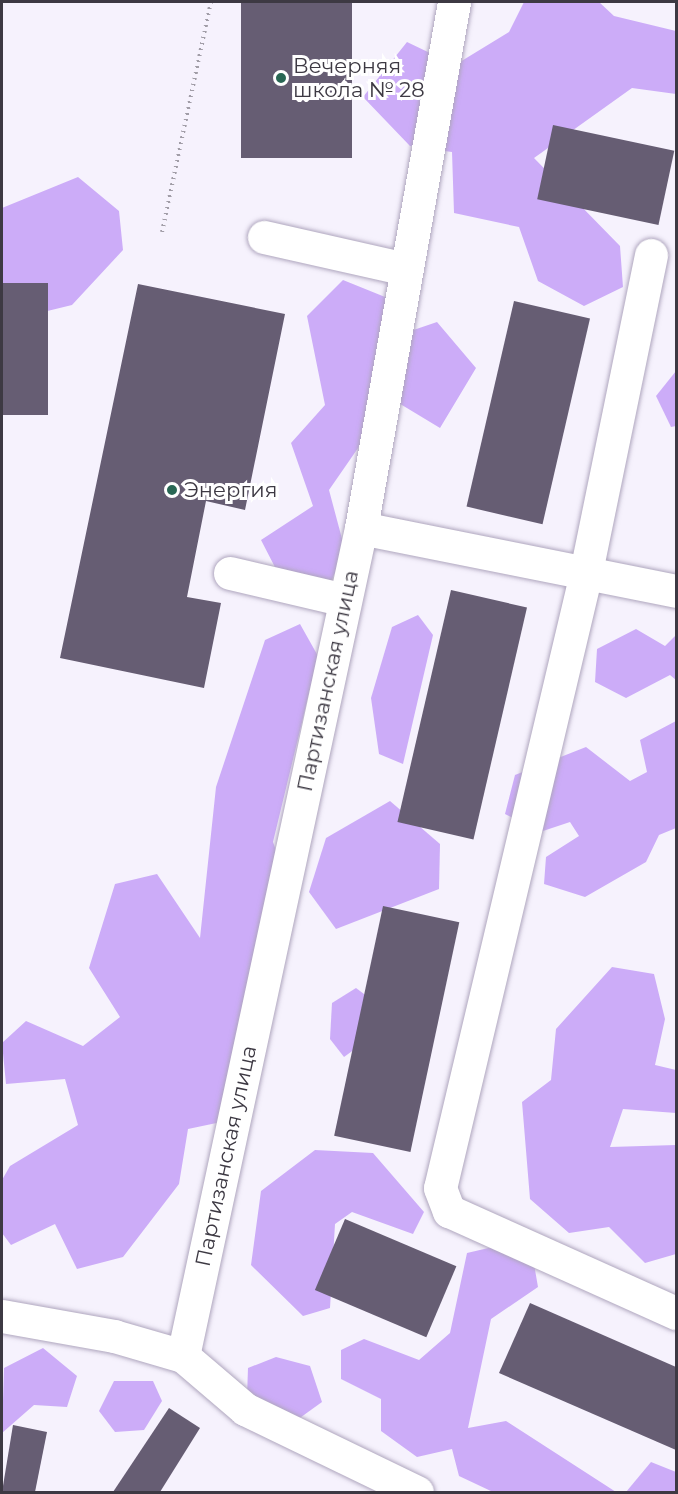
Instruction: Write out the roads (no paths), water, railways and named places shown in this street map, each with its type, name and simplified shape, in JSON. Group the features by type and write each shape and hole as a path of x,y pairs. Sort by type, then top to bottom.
{"street":[{"name":"Партизанская улица","path":"183,1356 361,528 454,2"},
{"path":"264,237 406,269"},
{"path":"651,255 586,573 440,1188 449,1210 676,1313"},
{"path":"361,528 676,591"},
{"path":"230,573 345,600"},
{"path":"2,1316 114,1336 183,1356 245,1409 417,1492"}],"place":[{"name":"Вечерняя школа № 28","path":"281,78"},
{"name":"Энергия","path":"172,490"}]}
